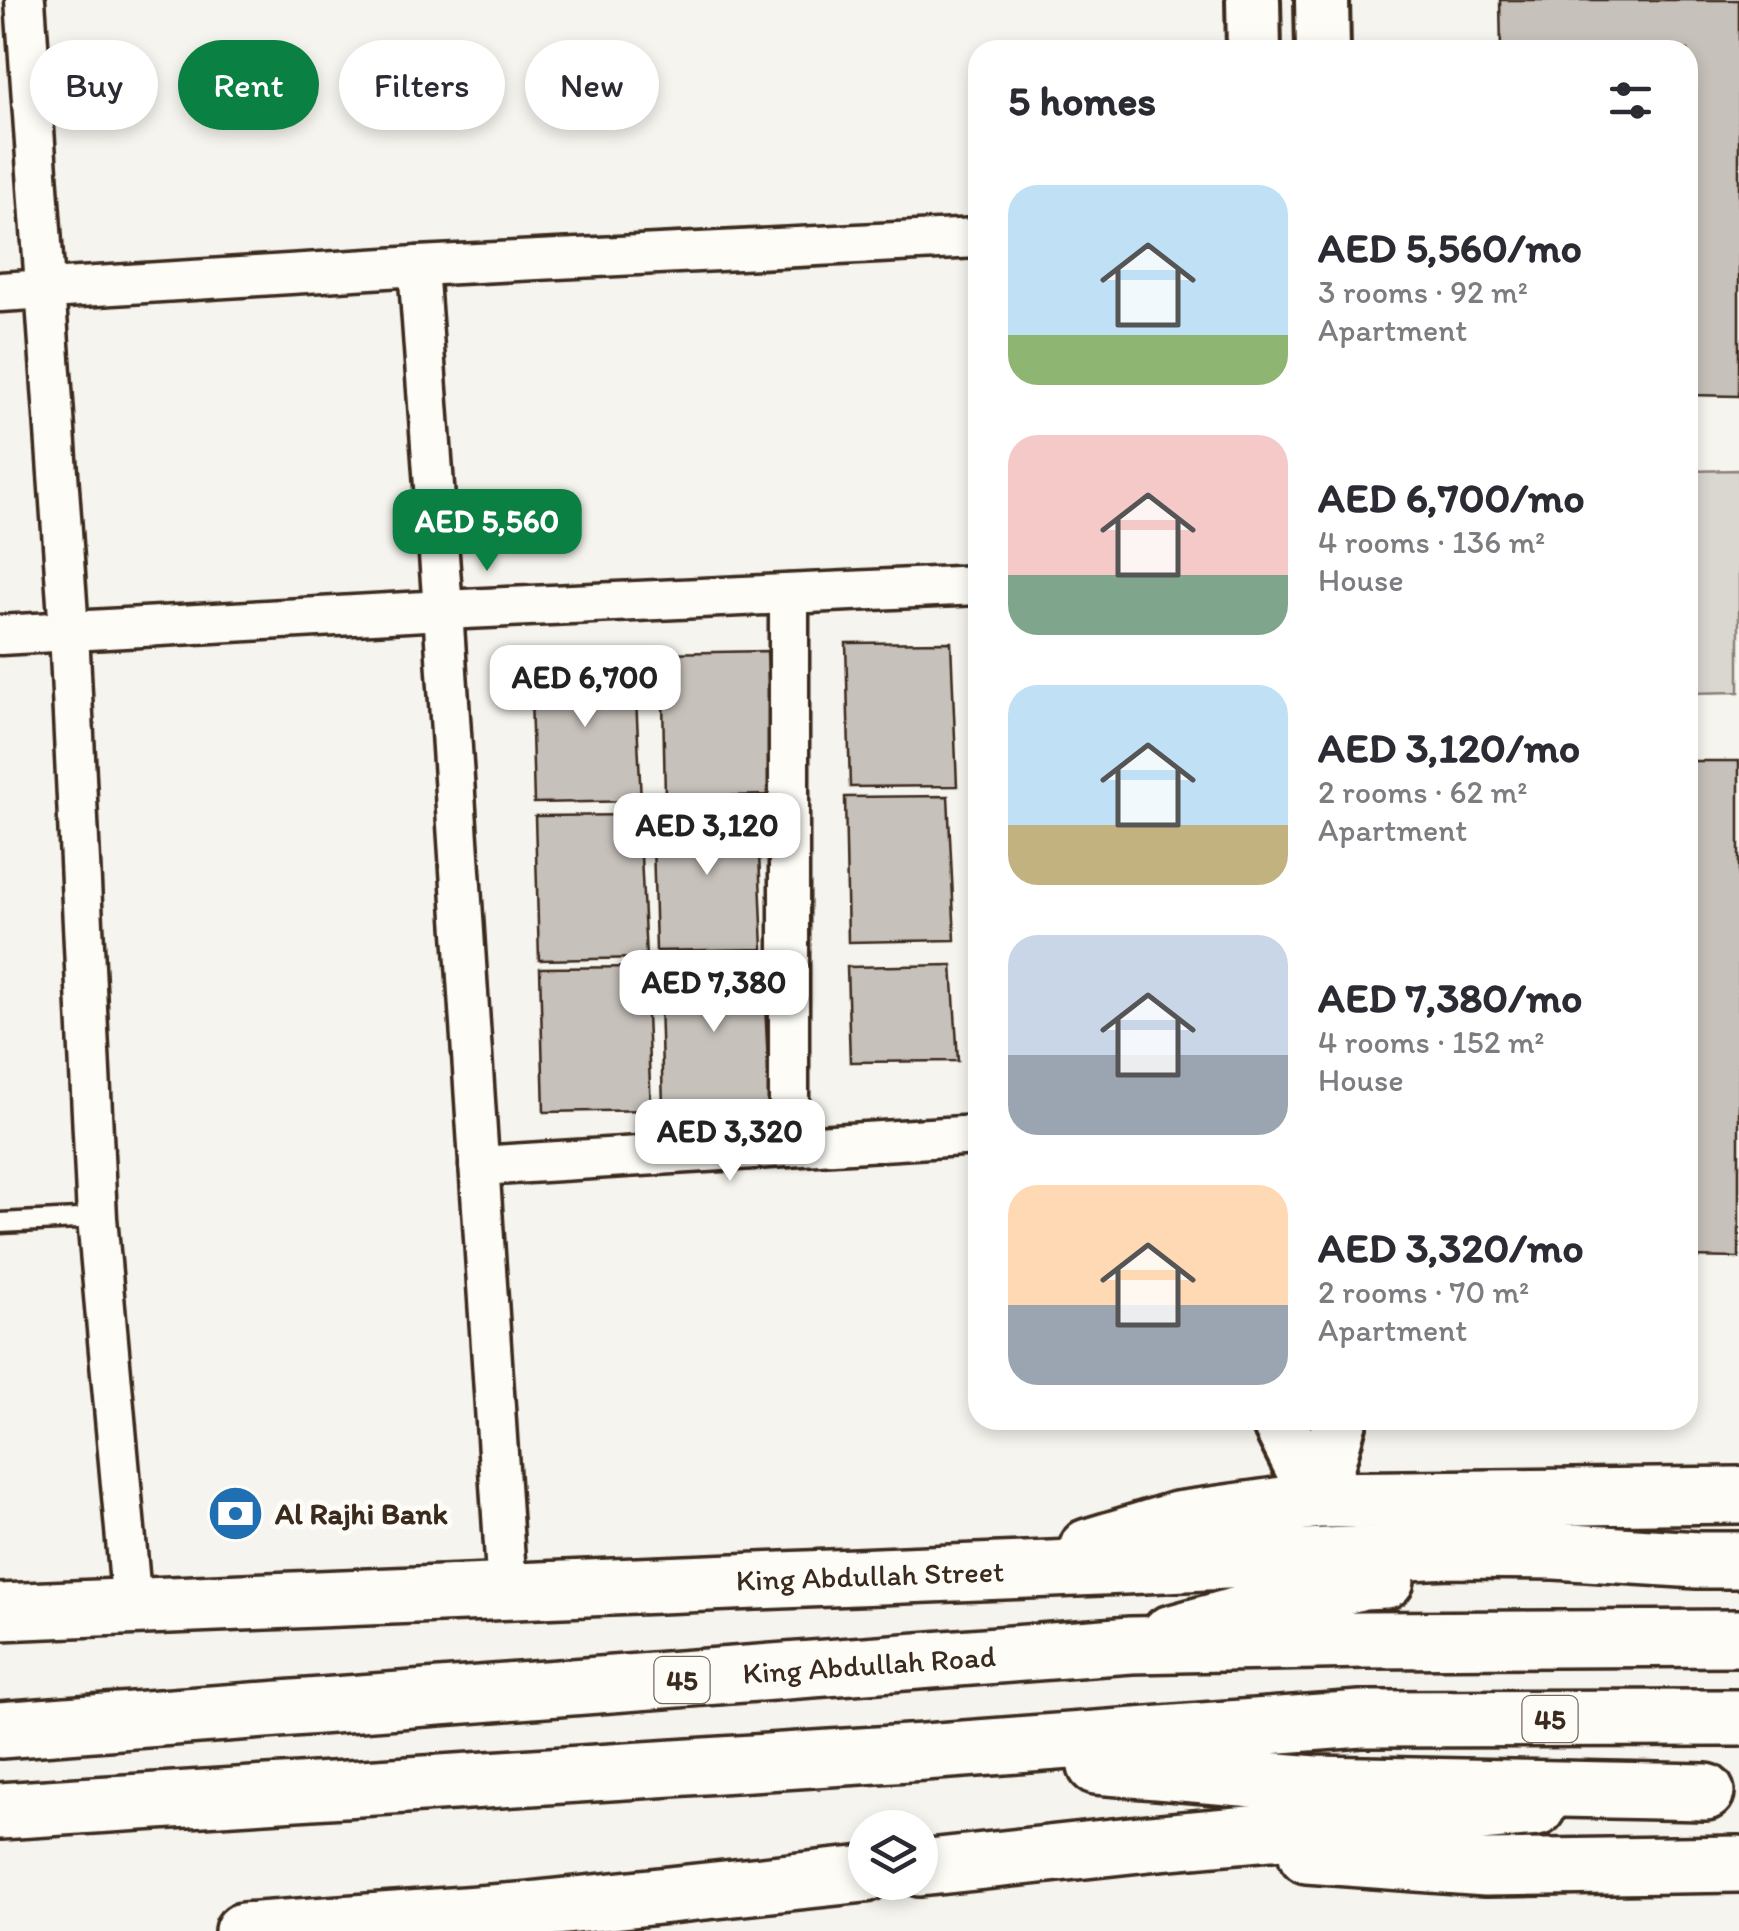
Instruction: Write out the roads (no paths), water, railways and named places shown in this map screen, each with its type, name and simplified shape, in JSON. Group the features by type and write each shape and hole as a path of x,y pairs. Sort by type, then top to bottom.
{"main road":[{"path":"1253,0 1254,40"},
{"path":"1322,0 1324,40"},
{"path":"1283,1430 1318,1500"},
{"path":"1318,1500 1337,1430"},
{"path":"1014,1570 1177,1520 1318,1500 1739,1494"},
{"name":"King Abdullah Street","path":"0,1612 1449,1550 1719,1560"},
{"path":"1131,1645 1363,1582 1719,1560"},
{"name":"King Abdullah Road","path":"0,1730 1131,1645 1739,1638"},
{"name":"45","path":"0,1811 1360,1720 1739,1718"},
{"path":"924,1752 1315,1784 1722,1792"},
{"path":"938,1866 1149,1843 1722,1792"},
{"path":"0,1847 144,1802"},
{"path":"1149,1843 1486,1868 1739,1864"},
{"path":"242,1931 519,1912 848,1876"}],"street":[{"path":"25,0 69,631 97,1218 132,1607"},
{"path":"0,292 968,238"},
{"path":"418,266 507,1592"},
{"path":"0,635 968,585"},
{"path":"788,594 789,1147"},
{"path":"479,1166 968,1136"}],"lane":[{"path":"0,1222 97,1218"}],"place":[{"name":"Al Rajhi Bank","path":"236,1514"}]}
